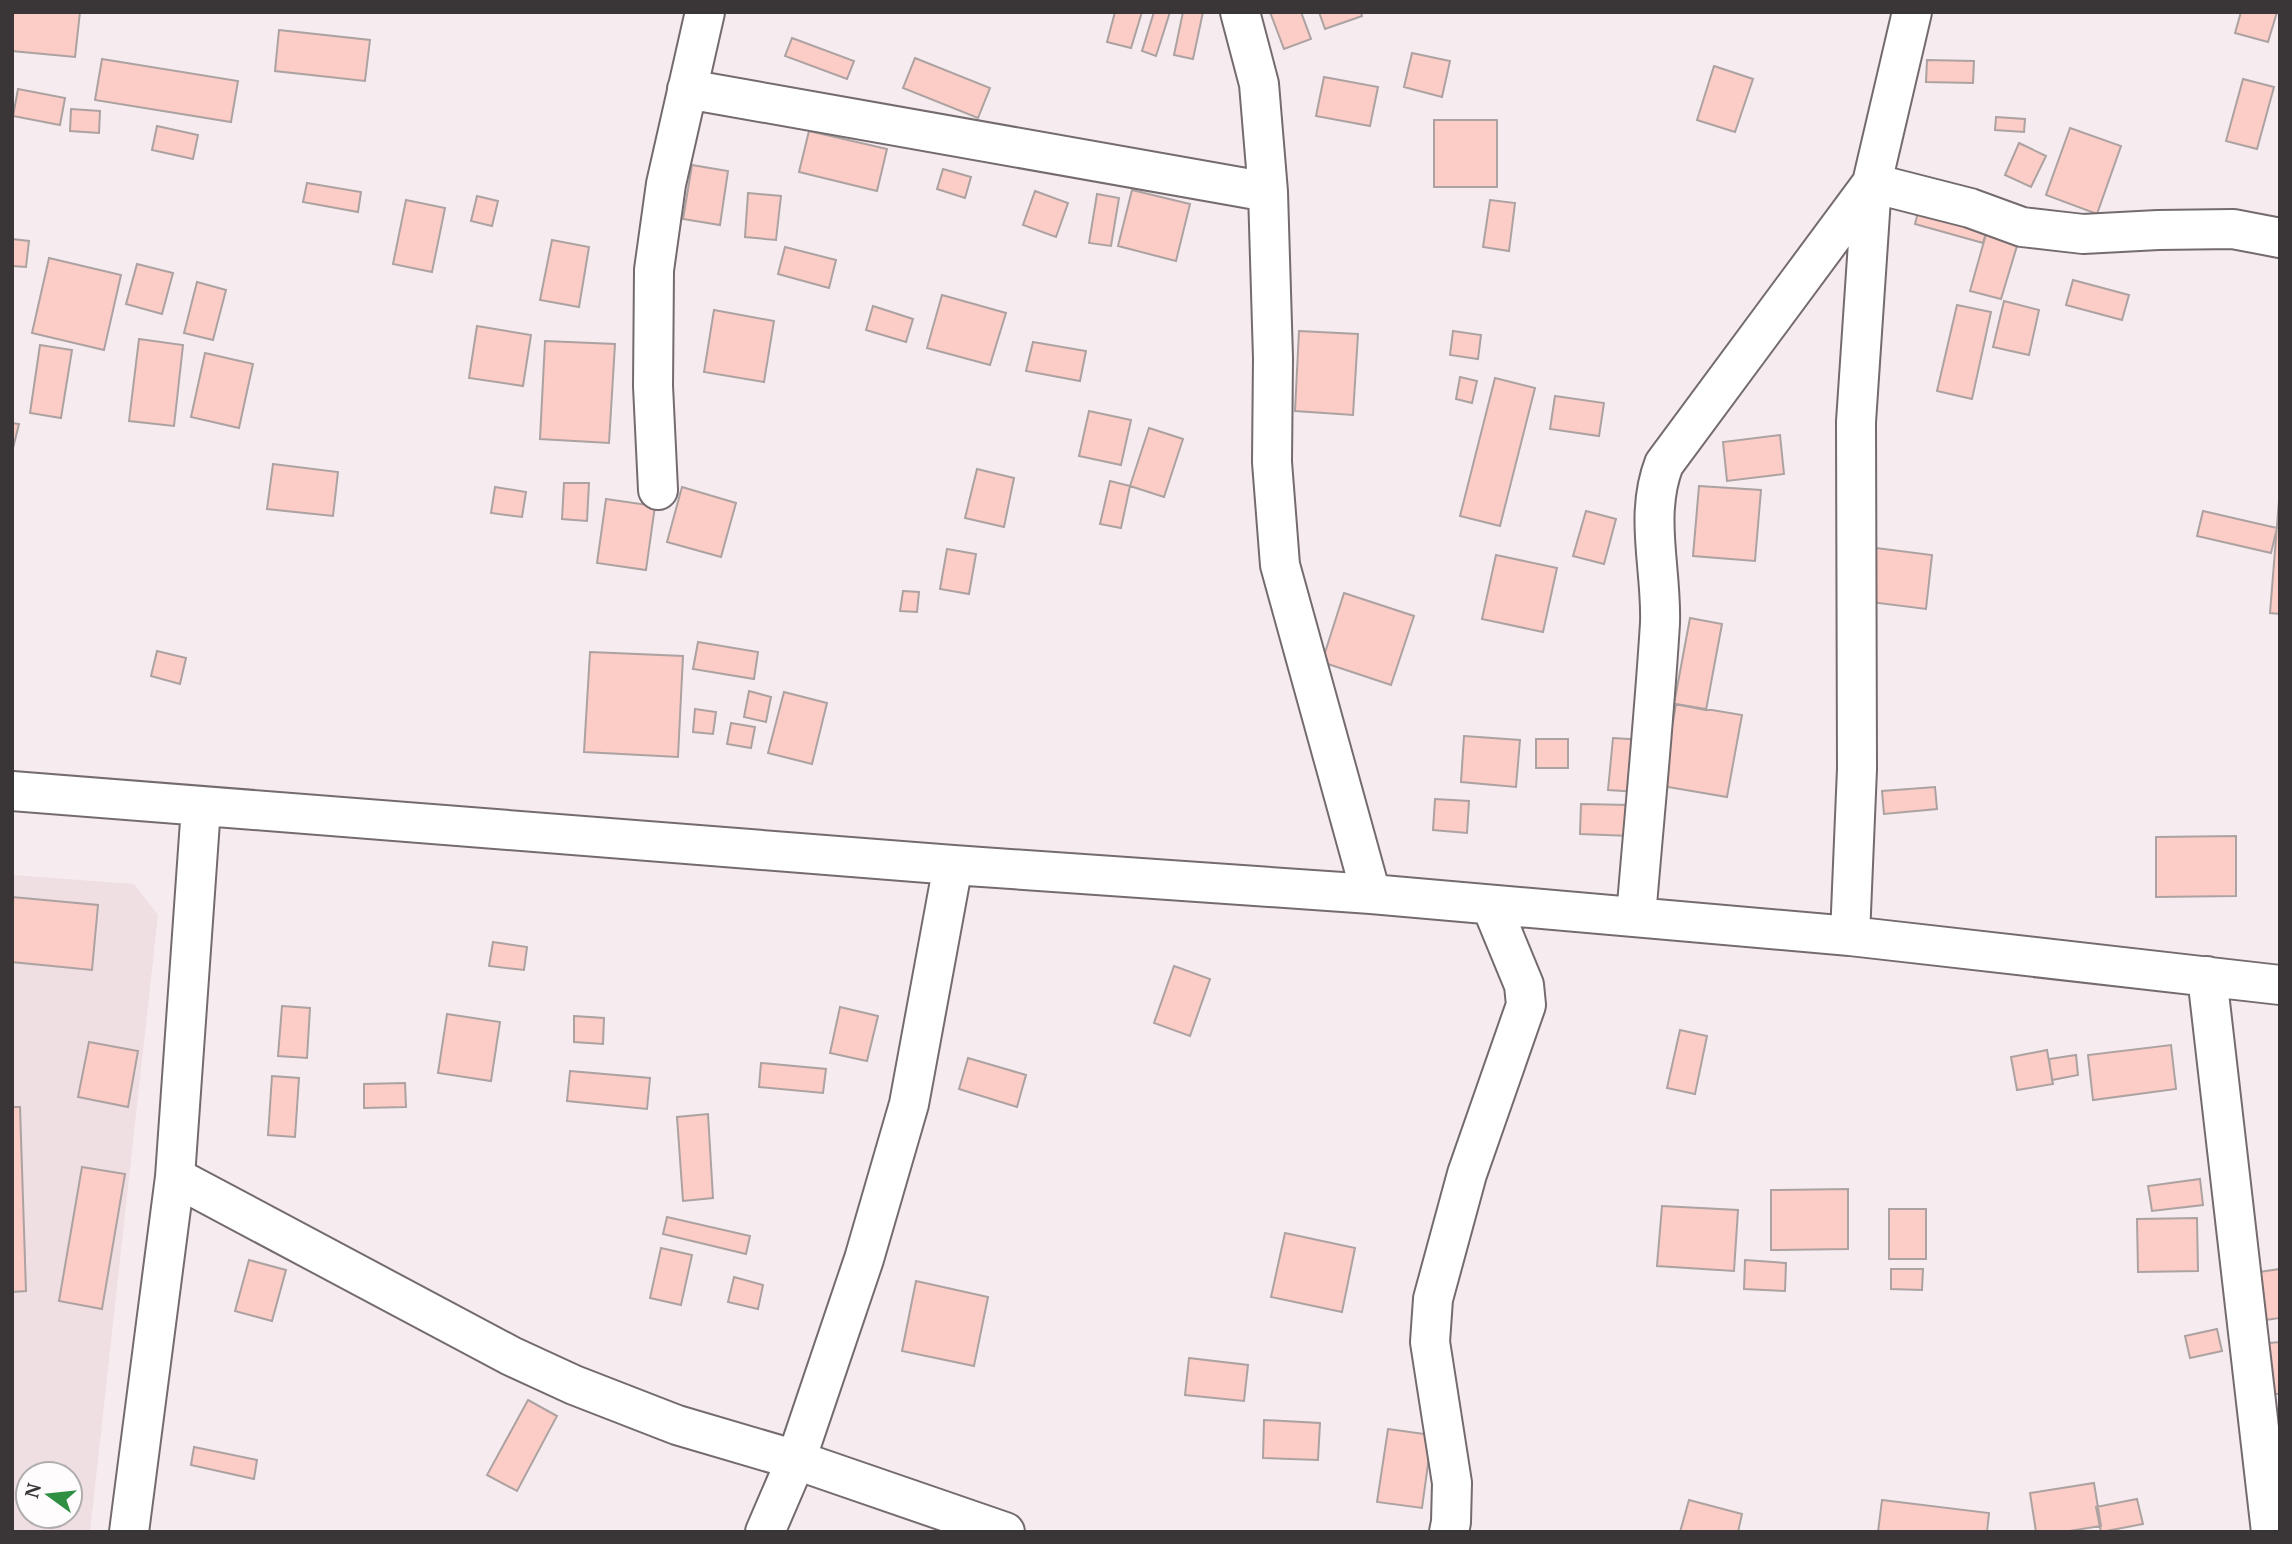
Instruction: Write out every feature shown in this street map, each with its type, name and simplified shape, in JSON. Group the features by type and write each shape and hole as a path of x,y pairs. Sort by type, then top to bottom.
{"street":[{"path":"658,490 653,386 654,270 666,184 705,12"},
{"path":"1240,12 1259,84 1268,192 1273,358 1272,462 1280,565 1371,894"},
{"path":"1850,936 1857,769 1856,422 1871,183 1912,12"},
{"path":"687,89 1268,192"},
{"path":"1871,183 1970,208 2022,227 2083,234 2233,229 2280,239"},
{"path":"1636,917 1660,620 1655,516 1657,483 1664,464 1871,183"},
{"path":"12,791 953,865 1371,894 1850,936 2280,985"},
{"path":"129,1532 175,1177 201,807"},
{"path":"765,1532 796,1460 864,1259 908,1104 953,865"},
{"path":"1449,1532 1452,1483 1430,1342 1433,1299 1467,1174 1527,1005 1524,985 1491,905"},
{"path":"2207,976 2271,1532"},
{"path":"175,1177 511,1356 574,1385 677,1425 796,1460 1005,1532"}],"shaded area":[{"path":"12,875 134,884 158,915 90,1532 12,1532"}],"building":[{"path":"12,12 80,12 75,57 12,51"},
{"path":"1115,12 1142,12 1131,48 1107,42"},
{"path":"1154,12 1170,12 1156,56 1142,51"},
{"path":"1183,12 1203,12 1193,59 1174,55"},
{"path":"1270,12 1301,12 1311,39 1284,49"},
{"path":"1319,12 1361,12 1362,16 1325,29"},
{"path":"2241,12 2277,12 2268,42 2235,33"},
{"path":"279,30 370,40 365,81 275,71"},
{"path":"792,38 854,61 847,79 785,56"},
{"path":"1412,53 1450,61 1442,97 1404,87"},
{"path":"915,58 990,88 978,118 903,88"},
{"path":"102,59 238,81 231,122 95,100"},
{"path":"1927,60 1974,61 1973,83 1926,82"},
{"path":"1714,66 1753,79 1735,132 1697,120"},
{"path":"1324,77 1378,87 1370,126 1316,116"},
{"path":"2243,79 2274,87 2257,149 2226,141"},
{"path":"18,89 65,98 60,125 13,116"},
{"path":"71,109 100,111 99,133 70,131"},
{"path":"1996,117 2025,119 2024,132 1995,130"},
{"path":"1434,120 1497,120 1497,187 1434,187"},
{"path":"157,126 198,135 193,159 152,150"},
{"path":"2070,128 2121,146 2097,214 2046,195"},
{"path":"809,131 887,149 877,191 799,172"},
{"path":"2019,143 2046,156 2031,187 2005,175"},
{"path":"692,165 728,171 720,225 683,219"},
{"path":"943,169 971,177 965,198 937,189"},
{"path":"307,183 361,192 358,212 303,202"},
{"path":"1132,190 1190,204 1176,261 1118,246"},
{"path":"1035,191 1068,203 1056,237 1023,225"},
{"path":"748,193 781,196 776,240 745,237"},
{"path":"1097,194 1119,198 1111,246 1089,243"},
{"path":"477,196 498,201 492,226 471,221"},
{"path":"406,200 445,208 432,272 393,264"},
{"path":"1490,200 1515,203 1509,251 1483,247"},
{"path":"1919,208 1988,226 1983,243 1915,224"},
{"path":"1988,227 2020,236 2001,299 1970,291"},
{"path":"12,239 29,241 26,267 12,266"},
{"path":"552,240 589,247 579,307 540,300"},
{"path":"785,247 836,260 829,288 778,274"},
{"path":"49,258 121,275 104,350 32,333"},
{"path":"137,264 173,273 162,314 126,304"},
{"path":"2073,280 2129,295 2122,320 2066,305"},
{"path":"197,282 226,290 213,340 184,333"},
{"path":"942,295 1006,313 990,365 927,348"},
{"path":"2004,301 2039,310 2029,355 1993,347"},
{"path":"1957,305 1991,312 1972,399 1937,391"},
{"path":"873,306 913,319 906,342 866,330"},
{"path":"714,310 774,321 764,382 704,372"},
{"path":"477,326 531,335 523,386 469,378"},
{"path":"1299,331 1358,334 1353,415 1295,411"},
{"path":"1453,331 1481,335 1478,359 1450,355"},
{"path":"139,339 183,345 174,426 129,421"},
{"path":"545,341 615,344 609,443 540,439"},
{"path":"1033,342 1086,351 1080,381 1026,371"},
{"path":"40,345 72,350 61,418 30,413"},
{"path":"205,353 253,364 239,428 191,417"},
{"path":"1460,377 1477,381 1472,403 1456,399"},
{"path":"1495,378 1535,388 1500,526 1460,516"},
{"path":"1555,396 1604,403 1599,436 1550,429"},
{"path":"1089,411 1131,420 1121,465 1079,456"},
{"path":"12,423 19,424 12,452"},
{"path":"1149,428 1183,439 1164,497 1130,486"},
{"path":"1780,435 1784,474 1727,481 1723,442"},
{"path":"273,464 338,472 333,516 267,509"},
{"path":"977,469 1014,478 1004,527 965,518"},
{"path":"1110,481 1130,486 1121,528 1100,524"},
{"path":"564,483 589,483 587,521 562,519"},
{"path":"1699,486 1761,490 1755,561 1693,556"},
{"path":"495,487 526,492 522,517 491,513"},
{"path":"682,487 736,503 721,557 667,542"},
{"path":"2280,488 2280,614 2270,613"},
{"path":"606,499 655,506 646,570 597,563"},
{"path":"1586,511 1616,519 1604,564 1573,556"},
{"path":"2203,511 2277,528 2271,553 2197,536"},
{"path":"1876,548 1932,555 1926,609 1870,602"},
{"path":"947,549 976,554 969,594 940,589"},
{"path":"1496,555 1557,568 1543,632 1482,619"},
{"path":"903,591 919,592 917,612 900,611"},
{"path":"1344,593 1414,616 1391,685 1322,662"},
{"path":"1690,618 1722,624 1706,710 1674,704"},
{"path":"698,642 758,652 754,679 693,669"},
{"path":"157,651 186,658 180,684 151,676"},
{"path":"590,652 683,656 678,757 584,752"},
{"path":"749,691 771,697 766,722 744,717"},
{"path":"784,692 827,703 812,764 768,753"},
{"path":"1676,704 1742,715 1727,797 1662,786"},
{"path":"695,709 716,712 713,734 693,732"},
{"path":"731,723 755,727 751,748 727,744"},
{"path":"1464,736 1520,740 1516,787 1461,782"},
{"path":"1613,738 1644,740 1639,792 1608,790"},
{"path":"1536,739 1568,739 1568,768 1536,768"},
{"path":"1935,787 1937,809 1884,814 1882,791"},
{"path":"1435,799 1469,801 1467,833 1433,830"},
{"path":"1581,804 1631,805 1630,836 1580,834"},
{"path":"2236,836 2236,896 2156,897 2156,837"},
{"path":"12,897 98,905 92,970 12,962"},
{"path":"493,942 527,947 524,970 489,966"},
{"path":"1174,966 1210,979 1190,1036 1154,1023"},
{"path":"282,1006 310,1008 307,1058 278,1056"},
{"path":"840,1007 878,1016 867,1061 830,1053"},
{"path":"447,1014 500,1022 491,1081 438,1073"},
{"path":"574,1016 604,1018 603,1044 574,1042"},
{"path":"1680,1030 1707,1036 1695,1094 1667,1088"},
{"path":"89,1042 138,1051 128,1107 78,1097"},
{"path":"2171,1045 2176,1089 2093,1100 2088,1055"},
{"path":"2047,1050 2053,1084 2017,1090 2011,1057"},
{"path":"2076,1055 2078,1075 2052,1080 2049,1059"},
{"path":"968,1058 1026,1075 1017,1107 959,1089"},
{"path":"761,1063 826,1069 823,1093 759,1087"},
{"path":"570,1071 650,1078 647,1109 567,1101"},
{"path":"272,1076 299,1078 295,1137 268,1135"},
{"path":"405,1083 406,1107 364,1108 364,1084"},
{"path":"12,1107 20,1107 26,1291 12,1292"},
{"path":"708,1114 713,1198 683,1201 677,1117"},
{"path":"82,1167 125,1174 102,1309 59,1301"},
{"path":"2200,1179 2203,1205 2152,1211 2148,1186"},
{"path":"1848,1189 1848,1249 1771,1250 1771,1190"},
{"path":"1662,1206 1738,1210 1734,1271 1657,1266"},
{"path":"1889,1209 1926,1209 1926,1259 1889,1259"},
{"path":"667,1217 750,1236 746,1254 663,1234"},
{"path":"2197,1218 2198,1271 2138,1272 2137,1219"},
{"path":"1285,1233 1355,1248 1342,1312 1271,1297"},
{"path":"661,1248 692,1255 681,1305 650,1298"},
{"path":"249,1260 286,1270 272,1321 235,1311"},
{"path":"1745,1260 1786,1263 1785,1291 1744,1289"},
{"path":"1891,1269 1923,1269 1922,1290 1891,1289"},
{"path":"2280,1269 2280,1318 2258,1321 2252,1273"},
{"path":"734,1277 763,1285 758,1309 728,1302"},
{"path":"916,1281 988,1297 974,1366 902,1351"},
{"path":"2217,1329 2222,1351 2190,1358 2185,1336"},
{"path":"2280,1342 2280,1394 2274,1394 2269,1343"},
{"path":"1189,1358 1248,1365 1244,1401 1185,1395"},
{"path":"528,1400 557,1416 517,1491 487,1475"},
{"path":"1264,1420 1320,1423 1318,1460 1263,1458"},
{"path":"1388,1429 1432,1435 1422,1508 1377,1502"},
{"path":"194,1447 257,1460 254,1479 191,1465"},
{"path":"2094,1483 2101,1526 2063,1532 2036,1532 2030,1493"},
{"path":"2137,1499 2143,1524 2101,1532 2096,1507"},
{"path":"1689,1500 1742,1514 1738,1532 1680,1532"},
{"path":"1882,1500 1989,1513 1987,1532 1878,1532"}]}
